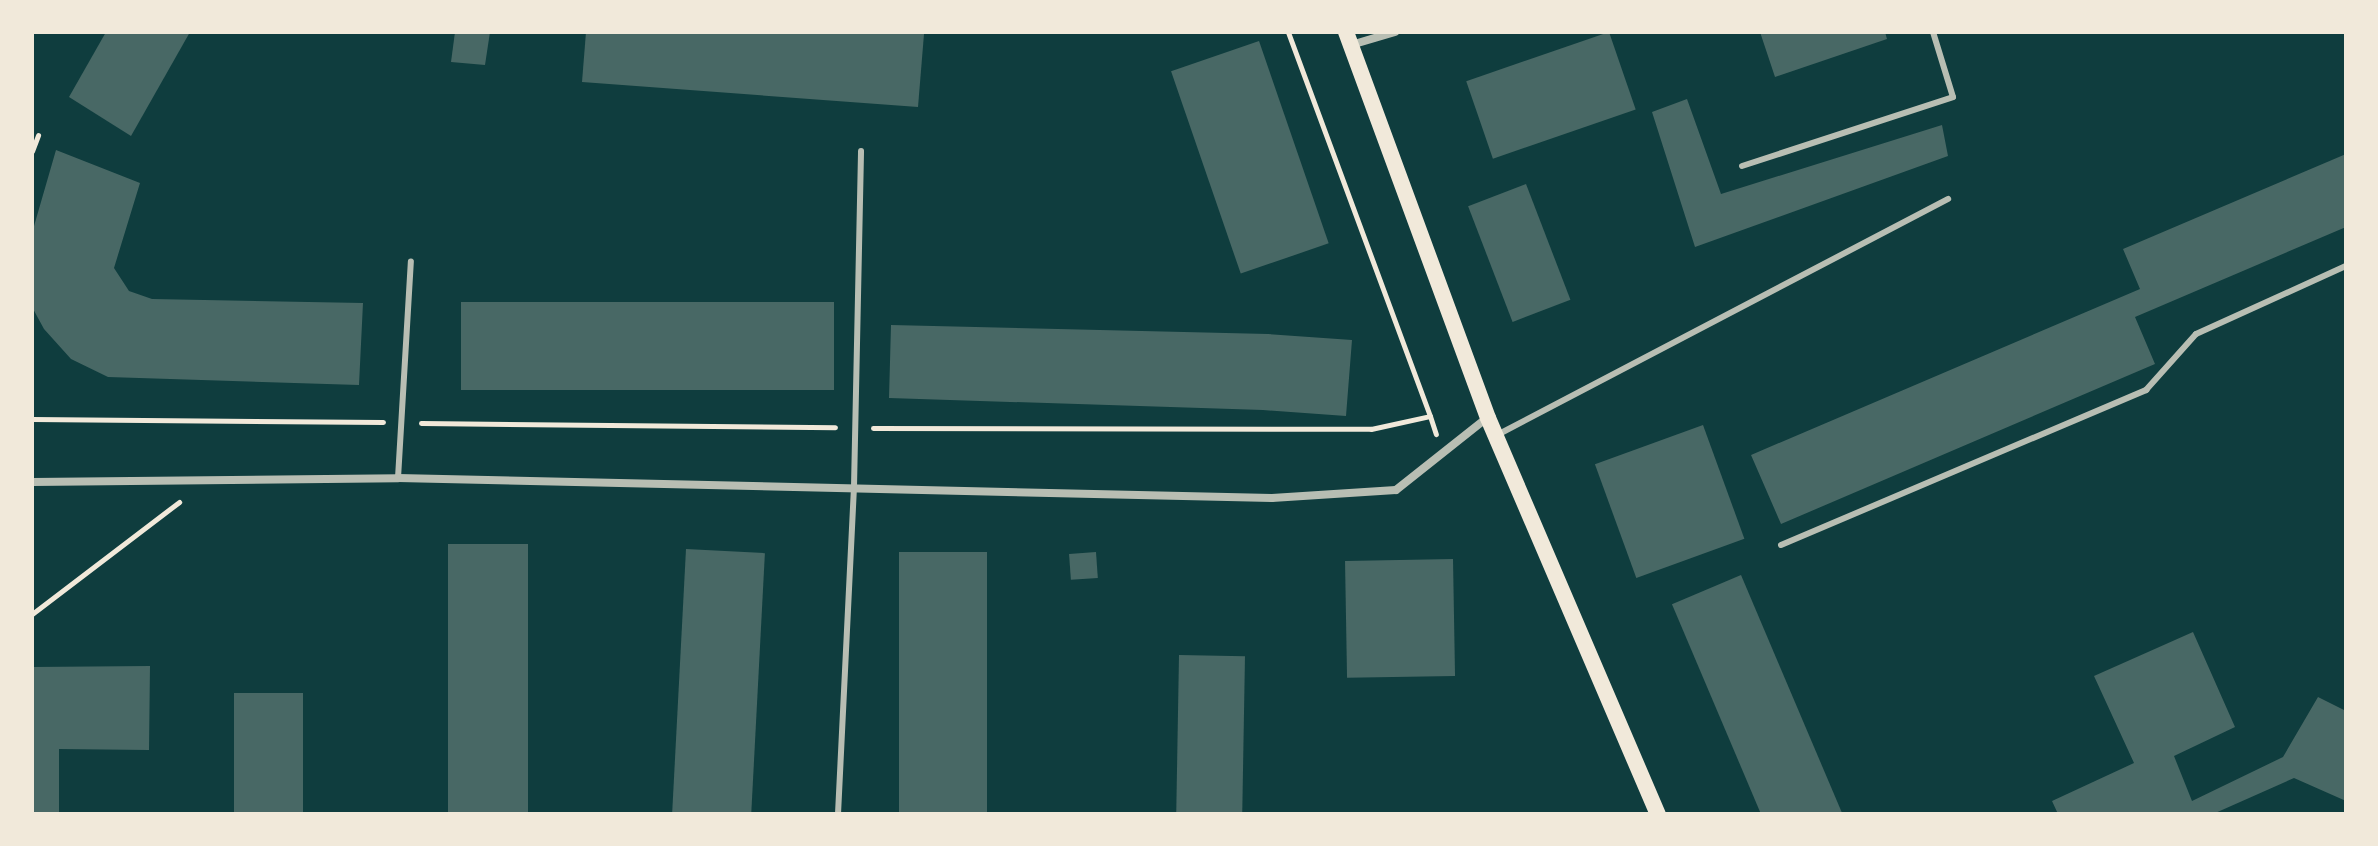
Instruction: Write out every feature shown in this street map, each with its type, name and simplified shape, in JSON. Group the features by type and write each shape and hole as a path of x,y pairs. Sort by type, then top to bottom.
{"main road":[{"path":"1349,39 1495,436 1658,814"}],"street":[{"path":"1349,39 1395,32"},
{"path":"32,482 398,478 1272,498 1396,490 1488,418"}],"lane":[{"path":"1742,166 1953,97 1933,32"},
{"path":"838,814 854,487 861,151"},
{"path":"1495,436 1948,199"},
{"path":"398,478 411,261"},
{"path":"1781,545 2146,390 2196,334 2346,266"}],"path":[{"path":"32,419 855,428 1371,429 1430,416 1288,32"},
{"path":"32,151 38,135"},
{"path":"32,614 208,480"}],"building":[{"path":"106,32 190,32 131,136 69,97"},
{"path":"455,32 490,32 485,65 451,62"},
{"path":"586,32 924,34 918,107 582,82"},
{"path":"1609,32 1636,110 1493,159 1466,81"},
{"path":"1760,32 1885,32 1887,39 1775,77"},
{"path":"1259,41 1329,243 1241,274 1171,71"},
{"path":"1687,99 1721,194 1942,125 1948,156 1695,247 1652,112"},
{"path":"56,150 140,183 114,268 129,291 152,299 363,303 359,385 108,377 71,359 44,329 32,307 32,233"},
{"path":"2346,154 2346,227 2135,317 2155,364 1781,524 1751,455 2140,289 2123,249"},
{"path":"1526,184 1570,300 1513,322 1468,206"},
{"path":"461,302 834,302 834,390 461,390"},
{"path":"891,325 1268,334 1352,340 1346,416 1263,410 889,398"},
{"path":"1703,425 1744,539 1636,578 1595,464"},
{"path":"448,544 528,544 528,814 448,814"},
{"path":"686,549 765,553 751,814 672,814"},
{"path":"899,552 987,552 987,814 899,814"},
{"path":"1096,552 1098,578 1071,580 1069,554"},
{"path":"1453,559 1455,676 1347,678 1345,561"},
{"path":"1741,575 1842,814 1761,814 1672,604"},
{"path":"2193,632 2235,727 2174,756 2192,801 2283,757 2318,697 2346,711 2346,801 2294,778 2213,814 2058,814 2052,801 2134,763 2094,676"},
{"path":"1179,655 1245,656 1242,814 1176,814"},
{"path":"150,666 149,750 59,749 59,814 32,814 32,667"},
{"path":"234,693 303,693 303,814 234,814"}]}
